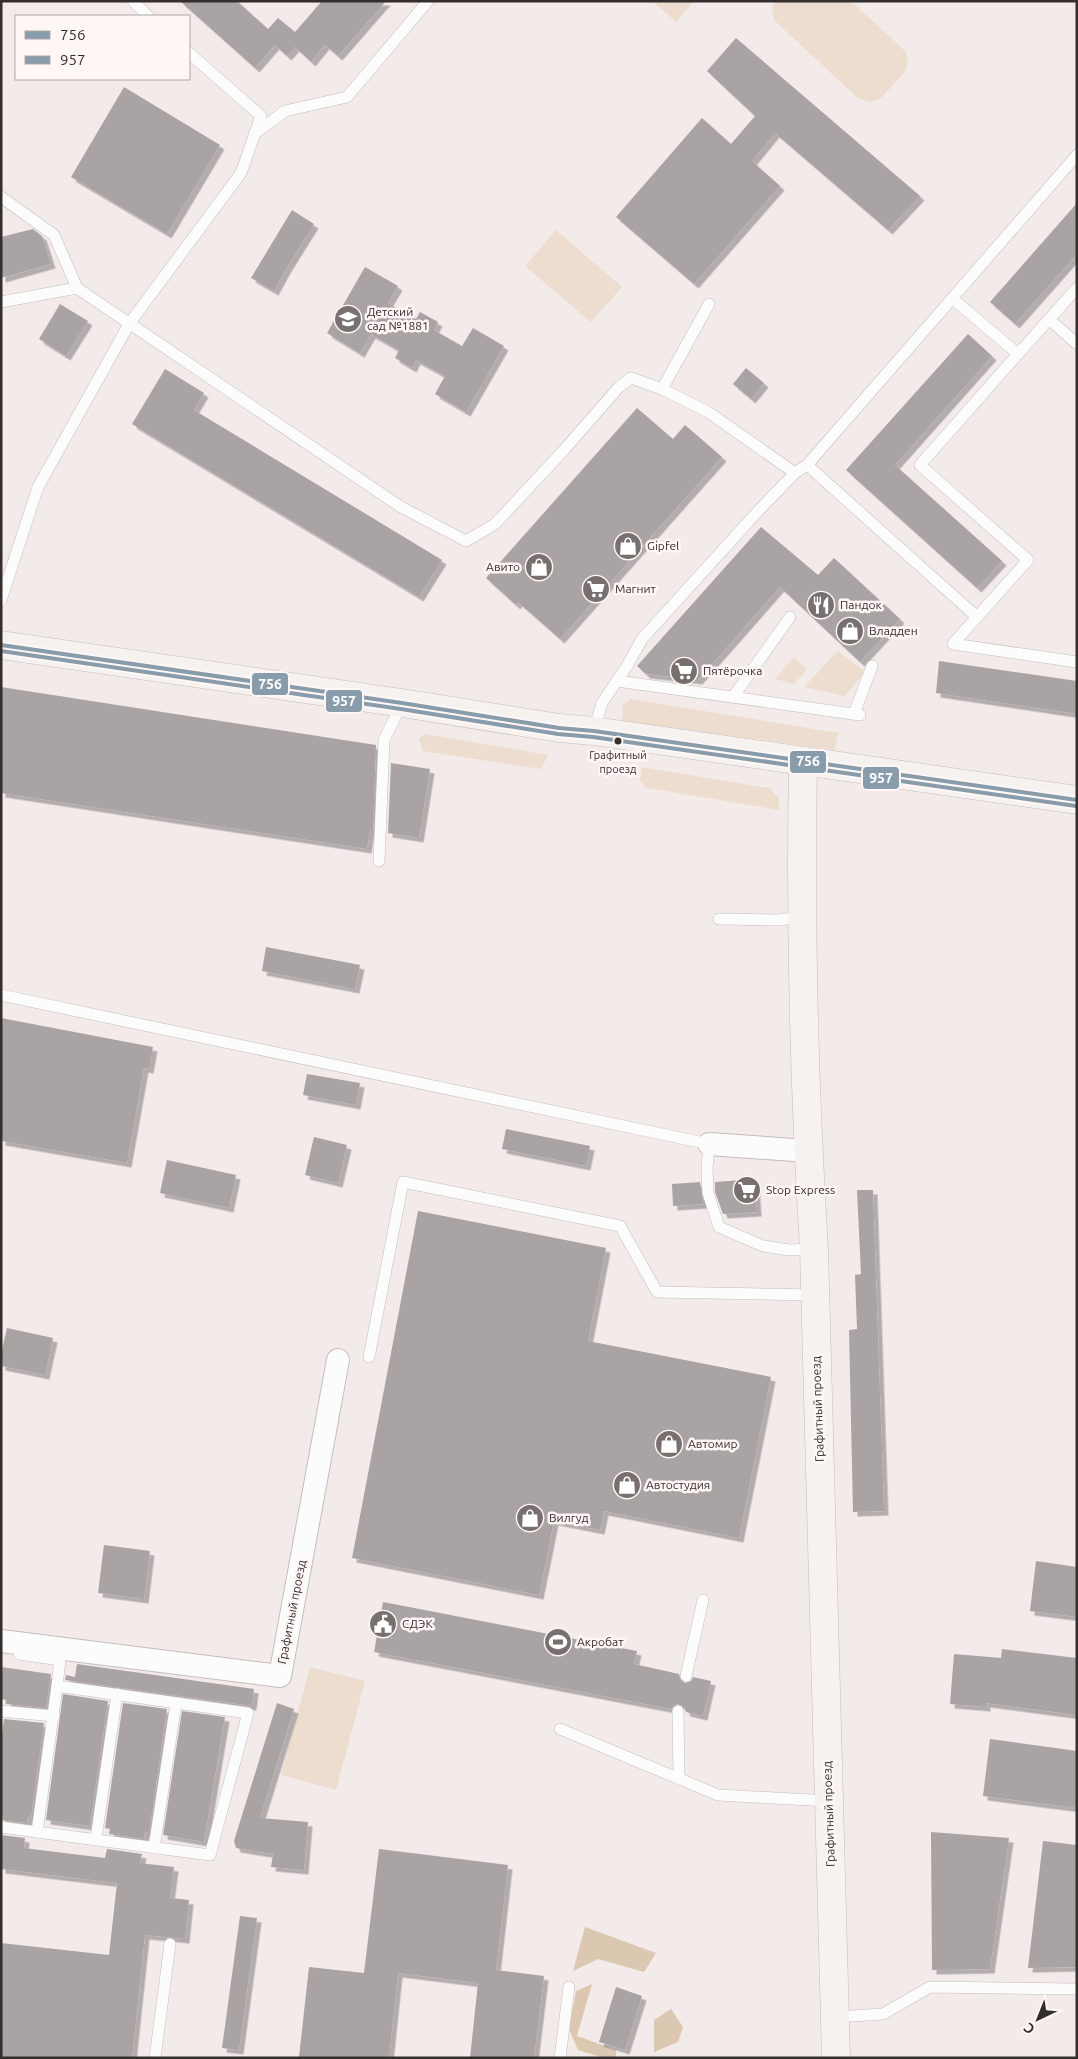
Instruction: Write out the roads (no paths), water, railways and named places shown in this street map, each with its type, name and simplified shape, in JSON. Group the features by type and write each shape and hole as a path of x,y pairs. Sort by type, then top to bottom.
{"street":[{"path":"1,645 402,703 559,728 594,731 1077,800"},
{"name":"Графитный проезд","path":"803,761 801,917 808,1151 814,1249 836,2058"},
{"path":"709,1144 808,1151"},
{"name":"Графитный проезд","path":"1,1641 280,1676 338,1360"}],"lane":[{"path":"133,1 147,15"},
{"path":"254,134 285,111 346,97 428,1"},
{"path":"1,600 7,561 38,488 129,324 241,173 260,116 190,54"},
{"path":"594,731 602,703 617,682 642,638 794,473 807,465 1077,155"},
{"path":"1,197 54,235 77,288 401,507 466,541 495,524 631,378 662,389 708,412 794,473"},
{"path":"1,302 77,288"},
{"path":"1077,288 920,465 1028,560 953,644 1077,662"},
{"path":"953,299 1018,354"},
{"path":"662,389 709,304"},
{"path":"1049,319 1077,344"},
{"path":"807,465 977,617"},
{"path":"733,697 790,617"},
{"path":"617,682 857,714 872,666"},
{"path":"379,861 384,740 402,703"},
{"path":"719,919 778,920 801,917"},
{"path":"1,995 394,1076 709,1144 707,1168 708,1193 719,1227 763,1246 789,1250 814,1249"},
{"path":"369,1357 403,1182 620,1226 657,1292 815,1295"},
{"path":"686,1676 703,1600"},
{"path":"1,1652 60,1660 37,1832"},
{"path":"1,1827 96,1838 210,1855 248,1713 57,1686"},
{"path":"96,1838 116,1694"},
{"path":"154,1848 176,1703"},
{"path":"1,1711 54,1716"},
{"path":"678,1711 679,1779"},
{"path":"560,1729 718,1795 829,1801"},
{"path":"155,2058 170,1944"},
{"path":"560,2058 569,1987"},
{"path":"835,2017 883,2014 930,1987 1077,1989"}],"place":[{"name":"Детский сад №1881","path":"348,319"},
{"name":"Gipfel","path":"628,546"},
{"name":"Авито","path":"539,567"},
{"name":"Магнит","path":"596,589"},
{"name":"Пандок","path":"821,605"},
{"name":"Владден","path":"850,631"},
{"name":"Пятёрочка","path":"684,671"},
{"name":"Графитный проезд","path":"618,741"},
{"name":"Stop Express","path":"747,1190"},
{"name":"Автомир","path":"669,1444"},
{"name":"Автостудия","path":"627,1485"},
{"name":"Вилгуд","path":"530,1518"},
{"name":"СДЭК","path":"383,1624"},
{"name":"Акробат","path":"558,1642"}]}
